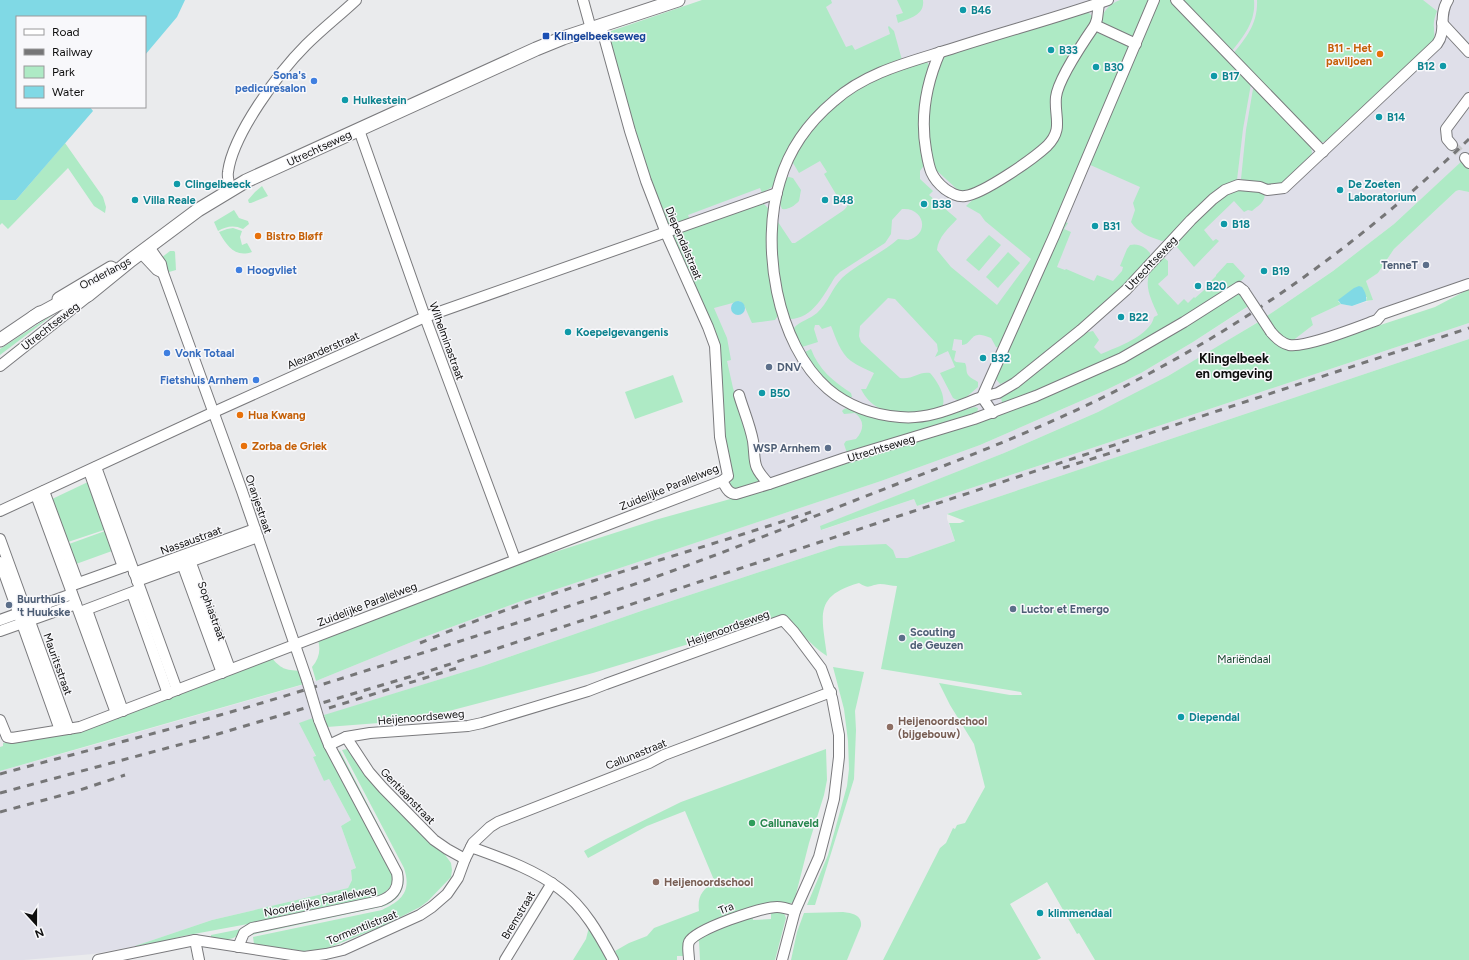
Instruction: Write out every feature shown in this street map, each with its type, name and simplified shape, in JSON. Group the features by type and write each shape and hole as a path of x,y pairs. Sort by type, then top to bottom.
{"main road":[{"name":"Utrechtseweg","path":"88,295 198,210 246,181 536,49 563,38 678,0"},
{"name":"Onderlangs","path":"0,340 73,290 142,252"},
{"name":"Onderlangs","path":"34,317 58,304 88,295"}],"street":[{"path":"231,190 228,174 232,156 243,132 263,97 306,45 356,0"},
{"path":"583,0 596,27"},
{"path":"993,413 982,397 996,369 1154,0"},
{"path":"1176,0 1323,152"},
{"name":"Utrechtseweg","path":"1103,2 908,62 869,78 851,88 834,101 806,130 792,152 780,181 774,208 772,262 777,294 782,313 792,338 813,373 828,389 851,405 870,412 899,417 927,416 998,393 1015,383 1081,330 1126,290 1181,230 1213,199 1225,190 1238,185 1260,187 1267,190 1284,188 1437,44 1441,38 1443,7 1448,0"},
{"name":"Utrechtseweg","path":"940,52 927,87 923,108 924,138 928,166 932,176 942,186 954,195 964,196 981,190 1021,166 1036,155 1054,138 1057,131 1058,122 1056,101 1058,90 1094,25 1103,2"},
{"path":"1442,23 1469,52"},
{"path":"1094,25 1136,44"},
{"name":"Diependalstraat","path":"596,27 630,131 666,233 715,346 720,437 725,476"},
{"path":"1452,145 1448,138 1446,129 1469,98"},
{"name":"Wilhelminastraat","path":"359,130 425,317 515,559"},
{"name":"Alexanderstraat","path":"0,511 425,317 777,193"},
{"name":"Oranjestraat","path":"142,252 161,264 296,644 308,680 318,720 329,745"},
{"name":"Utrechtseweg","path":"725,476 729,492 732,494 739,493 993,413 1043,393 1122,358 1184,322 1239,287 1242,289 1271,332 1278,340 1288,344 1308,343 1330,336 1376,320 1382,314 1469,284"},
{"name":"Utrechtseweg","path":"0,366 88,295"},
{"path":"739,395 753,440 754,461 761,475 769,484"},
{"path":"92,469 133,578 173,692"},
{"name":"Zuidelijke Parallelweg","path":"0,720 7,737 12,738 80,727 466,579 725,476"},
{"path":"40,493 119,712"},
{"name":"Nassaustraat","path":"0,631 24,617 256,533"},
{"name":"Mauritsstraat","path":"0,539 24,617 64,730"},
{"name":"Sophiastraat","path":"185,559 226,671"},
{"name":"Mauritsstraat","path":"0,562 24,617"},
{"name":"Nassaustraat","path":"77,598 133,578"},
{"name":"Nassaustraat","path":"0,620 24,617"},
{"name":"Heijenoordseweg","path":"329,745 346,737 370,733 468,726 482,723 588,691 783,620 821,668 831,692 839,735 839,757 834,799 819,857 795,911 782,960"},
{"name":"Callunastraat","path":"465,859 473,843 484,832 498,822 649,763 664,755 831,692"},
{"name":"Gentiaanstraat","path":"346,737 369,772 382,788 434,840 465,859"},
{"name":"Noordelijke Parallelweg","path":"238,947 244,933 252,928 380,901 393,894 396,889 398,878 397,873 329,745"},
{"path":"471,847 510,861 560,889 573,901 593,924 613,960"},
{"name":"Tormentilstraat","path":"238,947 304,957 343,950 420,915 432,907 447,894 458,878 465,859"},
{"name":"Bremstraat","path":"505,960 552,884"},
{"name":"Tra","path":"689,960 688,943 692,938 715,926 751,911 761,909 778,906 795,911"},
{"path":"195,940 199,960"},
{"path":"103,960 195,940 238,947"}],"shaded area":[{"path":"708,0 1469,0 1469,155 1394,224 1333,271 1264,318 1203,356 1136,394 1004,453 821,526 822,530 914,499 917,506 1469,323 1469,339 947,514 947,519 955,541 907,558 896,558 839,546 644,610 483,666 300,723 316,757 313,757 325,780 329,779 351,820 341,826 356,868 351,870 352,880 348,888 212,920 135,946 93,954 24,960 0,960 0,771 316,681 419,639 524,600 881,481 980,445 1106,390 1141,373 1249,306 1105,373 740,501 724,381 674,237"},
{"name":"TenneT","path":"1459,190 1469,192 1469,281 1330,334 1291,342 1313,325 1311,318 1341,304 1352,306 1372,300 1366,281 1378,273 1394,249 1456,191"}],"green space":[{"path":"702,0 831,0 832,3 826,7 846,47 852,45 855,50 890,34 889,26 894,31 902,60 839,91 772,187 762,193 760,188 688,215 690,220 667,226 633,130 608,36 611,31"},
{"path":"897,0 923,0 922,9 916,15 898,23 896,15 903,13"},
{"path":"1120,0 1149,0 1133,37 1103,24 1102,20 1104,12 1113,3"},
{"path":"1159,0 1171,0 1251,84 1243,129 1237,180 1188,217 1165,240 1162,241 1141,232 1131,222 1135,210 1133,203 1140,187 1088,164"},
{"path":"1181,0 1254,0 1253,15 1245,34 1231,52"},
{"path":"1257,0 1423,0 1437,11 1434,20 1434,42 1327,141 1319,143 1233,54 1243,42 1254,23"},
{"path":"1087,11 1093,17 1092,23 1061,77 1054,130 1034,153 979,187 965,192 959,191 935,169 931,163 926,108 939,64 948,53"},
{"path":"1096,32 1127,45 1129,48 1000,348 996,347 991,338 981,335 976,335 965,345 962,345 962,340 954,339 952,350 956,351 954,360 956,362 965,363 968,375 978,382 978,387 963,400 959,401 953,398 940,373 955,367 948,351 935,357 938,351 937,344 895,299 888,298 860,326 859,336 861,342 900,378 909,378 922,373 930,373 943,394 943,404 942,408 908,413 886,410 876,406 868,399 861,389 866,389 874,373 847,358 839,345 831,326 822,329 819,325 815,325 814,329 818,342 802,347 795,334 794,328 821,309 835,286 842,278 898,239 908,240 915,237 920,233 922,222 916,212 902,209 892,220 891,234 885,243 840,272 812,310 798,318 790,319 788,317 779,281 776,242 778,222 792,243 795,243 844,210 848,204 846,199 840,201 824,174 827,172 820,161 799,173 793,163 795,154 808,135 831,110 853,91 888,74 924,61 927,62 930,67 925,164 920,171 920,179 933,191 929,195 957,219 947,229 939,241 937,250 951,267 997,305 1031,259 985,221 980,214 966,206 979,194 1050,147 1065,79"},
{"path":"1255,88 1310,145 1312,152 1311,156 1282,184 1270,186 1241,179 1246,130 1253,89"},
{"path":"65,143 103,197 106,207 105,213 94,206 68,168 8,229 2,223 0,225 0,200 16,200"},
{"path":"1463,160 1469,166 1469,192 1459,190 1456,191 1394,249 1378,273 1366,281 1373,300 1366,301 1367,297 1338,301 1341,304 1311,318 1313,325 1291,342 1284,340 1264,318 1333,271 1394,224"},
{"path":"786,178 793,178 801,190 799,201 794,206 782,209 780,204"},
{"path":"262,186 268,196 249,203 248,200"},
{"path":"1241,188 1264,193 1265,196 1263,201 1252,211 1248,210 1244,212 1234,201 1204,230 1213,241 1216,239 1219,241 1194,267 1177,247 1175,242 1214,204 1231,192"},
{"path":"760,204 764,204 769,209 779,314 775,320 752,323 744,305 740,301 714,308 727,338 731,360 727,361 733,388 751,441 759,478 757,484 734,490 730,486 732,474 726,450 719,359 670,236"},
{"path":"234,210 239,218 248,221 249,224 243,229 230,227 218,231 214,222"},
{"path":"1065,222 1068,223 1064,229 1071,232 1057,267 1066,269 1094,281 1097,275 1113,281 1122,271 1123,267 1120,266 1130,245 1139,245 1144,247 1150,253 1150,258 1123,288 1079,327 1014,378 1000,384 996,379"},
{"path":"233,228 242,231 240,237 242,245 247,243 252,252 236,252 228,246 219,232"},
{"path":"989,235 1001,245 979,271 966,260"},
{"path":"170,251 175,252 176,270 169,272 161,258"},
{"path":"1008,252 1020,263 998,288 986,277"},
{"path":"1163,257 1168,261 1168,275 1158,284 1178,305 1184,299 1188,303 1194,297 1195,298 1211,284 1210,282 1227,263 1233,263 1245,276 1242,280 1182,319 1120,354 1005,405 1002,402 1001,398 1084,333 1093,331 1099,340 1094,347 1101,354 1132,340 1146,330 1154,317 1158,315 1148,290 1148,278 1154,266"},
{"path":"1469,289 1469,323 917,506 914,499 821,530 820,526 1004,453 1098,412 1168,376 1260,321 1276,342 1332,341 1435,307"},
{"path":"1234,294 1240,294 1250,305 1193,342 1141,373 1106,390 980,445 881,481 524,600 419,639 316,681 312,667 319,654 318,640 530,560 655,520 734,498 1038,400"},
{"path":"58,311 0,355 0,349"},
{"name":"Mariëndaal","path":"1469,339 1469,960 1095,960 1079,933 1077,934 1047,882 1010,904 1041,958 1037,960 883,960 940,848 946,843 953,828 955,829 957,825 965,823 985,787 974,744 950,705 939,683 1010,695 1022,695 1021,692 881,669 897,586 880,584 868,587 859,583 844,588 834,594 827,601 824,609 823,630 827,656 792,625 778,617 593,673 449,711 379,723 327,727 324,715 483,666 644,610 839,546 886,544 893,550 896,558 907,558 955,541 949,523 960,523 965,521 947,514"},
{"path":"811,349 822,369 838,384 851,393 852,397 849,398 830,385 816,370 805,352"},
{"path":"673,375 683,402 635,419 625,392"},
{"path":"975,407 978,408 977,414 847,453 844,444 846,441 856,439 862,429 862,422 855,413 844,414 842,411 847,408 869,415 944,416"},
{"path":"90,481 107,529 65,543 50,500"},
{"path":"105,531 112,551 76,564 69,544"},
{"path":"271,657 284,668 300,671 304,684 0,771 0,747 3,746 3,743 54,735"},
{"path":"833,667 864,672 855,711 856,730 854,779 815,905 807,905 828,855 847,786 849,769 848,741 844,709"},
{"path":"313,718 317,730 393,875 392,883 389,889 377,897 281,918 183,936 136,949 135,946 212,920 348,888 352,880 351,870 356,868 341,826 351,820 329,779 324,781 313,757 316,756 299,723"},
{"path":"347,749 351,755 354,754 443,852 451,863 451,877 428,901 420,907 385,925 323,950 303,951 254,944 253,937 382,910 395,903 403,895 406,889 407,883 404,868 342,750"},
{"path":"826,749 827,780 824,795 809,843 794,902 788,904 777,902 753,906 723,916 705,925 684,949 684,956 677,956 677,960 619,960 615,951 629,943 647,936 654,928 699,911 700,897 714,880 685,811 647,826 588,858 584,851 681,802"},
{"path":"340,751 402,871 404,882 401,892 395,900 385,906 251,935 253,933 382,904 400,889 338,752"},
{"path":"771,911 784,913 786,918 775,960 700,960 699,941 693,942 694,939 752,914 753,920 771,919"},
{"path":"843,912 856,915 861,922 861,926 847,960 791,960 797,932 804,913"},
{"path":"589,927 609,960 573,960 586,939"},
{"path":"241,929 236,936 229,939 211,938 211,935"}],"water":[{"path":"0,0 185,0 177,17 146,54 146,16 16,16 16,108 91,108 93,111 16,200 0,200"},
{"path":"1359,286 1362,287 1365,292 1366,301 1352,306 1341,304 1338,300"},
{"path":"735,301 741,301 745,305 745,311 741,315 735,315 731,311 731,305"}],"tunnel":[{"path":"1452,145 1465,158"}],"railway":[{"path":"0,774 248,707 590,599 662,575 733,548 945,466 1022,434 1098,400 1135,381 1181,356 1269,302 1352,241 1392,208 1469,139"},
{"path":"0,793 208,737 426,672 1469,328"},
{"path":"1063,468 1120,450"},
{"path":"420,643 516,606 811,512"},
{"path":"329,708 460,667"},
{"path":"0,812 74,792 125,775"}],"place":[{"name":"B46","path":"963,10"},
{"name":"Klingelbeekseweg","path":"546,36"},
{"name":"B33","path":"1051,50"},
{"name":"B11 - Het paviljoen","path":"1380,54"},
{"name":"B12","path":"1443,66"},
{"name":"B30","path":"1096,67"},
{"name":"B17","path":"1214,76"},
{"name":"Sona's pedicuresalon","path":"314,81"},
{"name":"Hulkestein","path":"345,100"},
{"name":"B14","path":"1379,117"},
{"name":"Clingelbeeck","path":"177,184"},
{"name":"De Zoeten Laboratorium","path":"1340,190"},
{"name":"Villa Reale","path":"135,200"},
{"name":"B48","path":"825,200"},
{"name":"B38","path":"924,204"},
{"name":"B18","path":"1224,224"},
{"name":"B31","path":"1095,226"},
{"name":"Bistro Bløff","path":"258,236"},
{"name":"TenneT","path":"1426,265"},
{"name":"Hoogvliet","path":"239,270"},
{"name":"B19","path":"1264,271"},
{"name":"B20","path":"1198,286"},
{"name":"B22","path":"1121,317"},
{"name":"Koepelgevangenis","path":"568,332"},
{"name":"Vonk Totaal","path":"167,353"},
{"name":"B32","path":"983,358"},
{"name":"DNV","path":"769,367"},
{"name":"Fietshuis Arnhem","path":"256,380"},
{"name":"B50","path":"762,393"},
{"name":"Hua Kwang","path":"240,415"},
{"name":"Zorba de Griek","path":"244,446"},
{"name":"WSP Arnhem","path":"828,448"},
{"name":"Buurthuis 't Huukske","path":"9,605"},
{"name":"Luctor et Emergo","path":"1013,609"},
{"name":"Scouting de Geuzen","path":"902,638"},
{"name":"Diependal","path":"1181,717"},
{"name":"Heijenoordschool (bijgebouw)","path":"890,727"},
{"name":"Callunaveld","path":"752,823"},
{"name":"Heijenoordschool","path":"656,882"},
{"name":"klimmendaal","path":"1040,913"}],"district":[{"name":"Klingelbeek en omgeving","path":"1234,366"}]}
